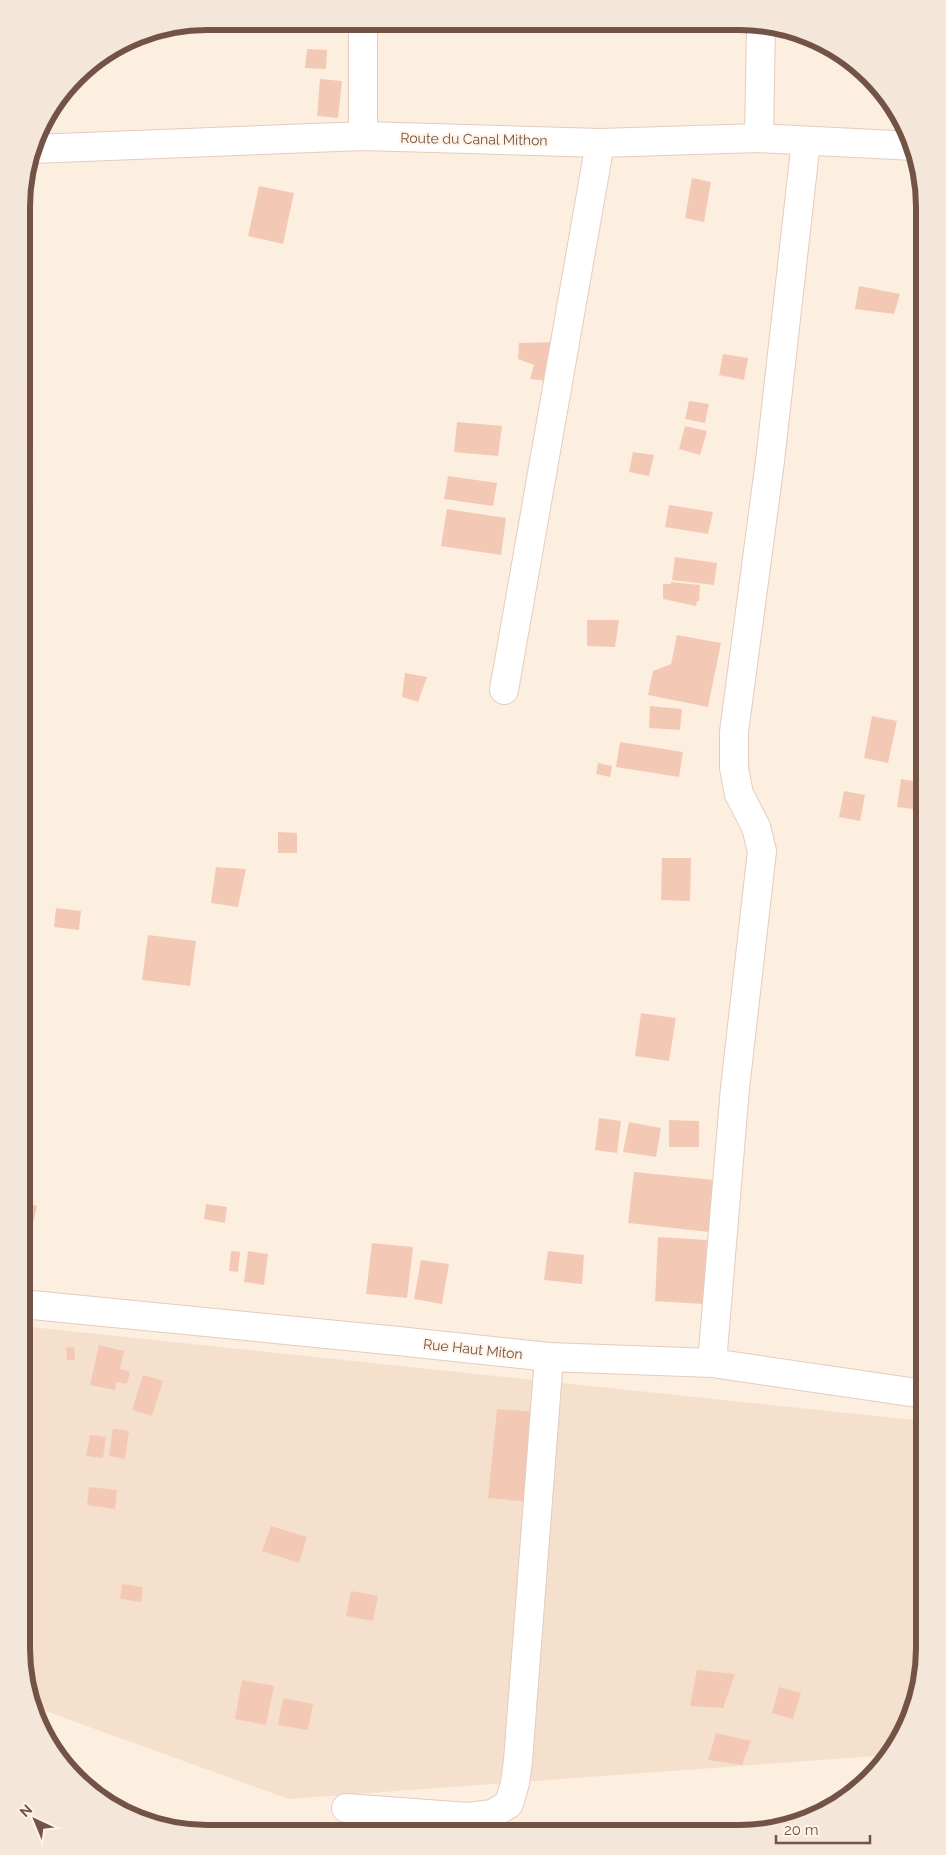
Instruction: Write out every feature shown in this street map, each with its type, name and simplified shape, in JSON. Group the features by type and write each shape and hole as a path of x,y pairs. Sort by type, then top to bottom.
{"street":[{"path":"363,30 363,136"},
{"path":"759,138 761,32"},
{"name":"Route du Canal Mithon","path":"39,149 363,136 600,143 759,138 905,146"},
{"path":"712,1362 735,1088 762,851 756,827 739,794 734,768 734,732 770,461 806,141"},
{"path":"504,690 600,143"},
{"name":"Rue Haut Miton","path":"30,1305 549,1357 712,1362 916,1393"},
{"path":"346,1808 468,1817 492,1814 508,1804 515,1783 518,1760 549,1357"}],"shaded area":[{"path":"30,1327 916,1420 916,1659 913,1682 903,1716 879,1756 289,1799 41,1709 33,1682 30,1659"}],"building":[{"path":"307,49 327,50 326,69 305,68"},
{"path":"320,79 342,81 338,118 317,116"},
{"path":"692,178 711,182 704,222 685,218"},
{"path":"259,186 294,193 283,244 248,236"},
{"path":"859,286 900,294 894,314 855,309"},
{"path":"553,342 548,381 530,379 534,365 518,359 519,343"},
{"path":"723,354 748,358 744,380 719,375"},
{"path":"689,401 709,404 705,423 685,419"},
{"path":"457,422 502,426 498,456 454,452"},
{"path":"685,426 707,431 700,455 679,449"},
{"path":"633,452 654,455 649,476 629,472"},
{"path":"448,476 497,483 493,506 444,499"},
{"path":"669,505 713,512 708,534 665,527"},
{"path":"447,509 506,518 501,555 441,546"},
{"path":"675,557 717,563 714,585 672,580"},
{"path":"671,582 700,585 699,601 697,601 696,606 663,599 663,584 671,584"},
{"path":"587,620 619,620 615,647 587,646"},
{"path":"677,635 721,643 708,707 648,695 653,671 671,664"},
{"path":"405,673 427,677 418,702 402,697"},
{"path":"650,706 682,709 680,730 649,728"},
{"path":"872,716 897,721 888,763 864,758"},
{"path":"620,742 683,752 679,777 616,767"},
{"path":"598,763 612,766 610,777 596,774"},
{"path":"901,779 916,782 916,809 897,807"},
{"path":"844,791 865,795 860,821 839,817"},
{"path":"278,832 297,833 297,853 278,853"},
{"path":"662,858 691,858 690,901 661,900"},
{"path":"216,867 246,869 238,907 211,903"},
{"path":"56,908 81,911 79,930 54,927"},
{"path":"148,935 196,941 190,986 142,980"},
{"path":"641,1013 676,1018 669,1061 635,1056"},
{"path":"599,1118 621,1121 617,1153 595,1150"},
{"path":"669,1120 699,1121 699,1147 669,1147"},
{"path":"629,1122 661,1128 656,1157 623,1152"},
{"path":"634,1172 714,1180 709,1232 628,1223"},
{"path":"30,1204 37,1206 33,1223 30,1222"},
{"path":"206,1204 227,1207 225,1223 204,1219"},
{"path":"658,1237 707,1240 704,1304 655,1301"},
{"path":"372,1243 413,1247 407,1298 366,1294"},
{"path":"231,1251 240,1252 238,1272 229,1271"},
{"path":"248,1251 268,1254 264,1285 244,1282"},
{"path":"548,1251 584,1255 582,1284 544,1280"},
{"path":"421,1260 449,1264 442,1304 414,1299"},
{"path":"99,1345 124,1351 120,1369 130,1372 127,1384 116,1382 115,1390 90,1385"},
{"path":"74,1347 75,1360 67,1360 66,1348"},
{"path":"143,1375 163,1381 152,1416 132,1410"},
{"path":"497,1409 538,1412 530,1502 488,1498"},
{"path":"113,1429 129,1431 125,1459 109,1456"},
{"path":"90,1435 106,1437 103,1458 86,1456"},
{"path":"89,1487 117,1490 115,1509 87,1505"},
{"path":"271,1526 307,1537 299,1563 262,1551"},
{"path":"122,1584 143,1587 141,1602 120,1599"},
{"path":"351,1591 378,1596 373,1621 346,1616"},
{"path":"697,1670 735,1674 723,1708 690,1706"},
{"path":"242,1680 274,1686 266,1725 235,1719"},
{"path":"779,1687 801,1693 793,1719 772,1713"},
{"path":"283,1698 313,1704 308,1730 278,1725"},
{"path":"716,1733 751,1741 742,1765 708,1760"}]}
